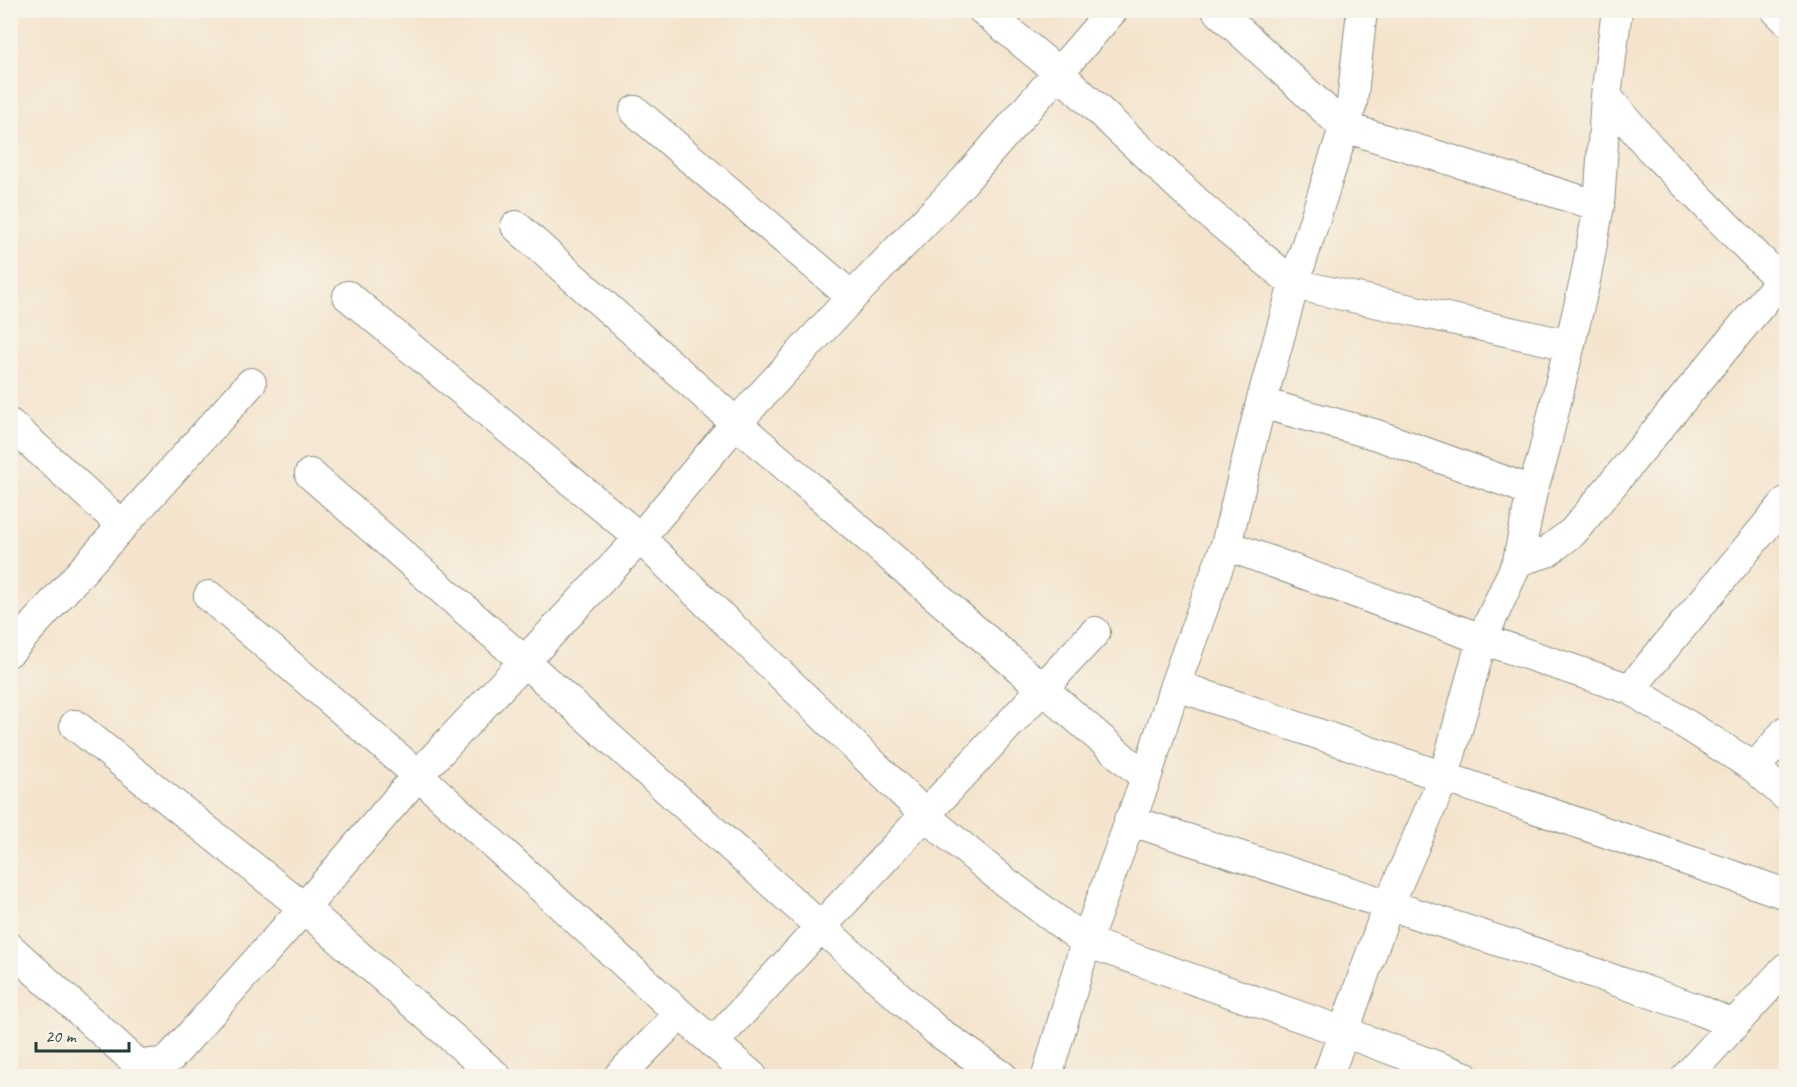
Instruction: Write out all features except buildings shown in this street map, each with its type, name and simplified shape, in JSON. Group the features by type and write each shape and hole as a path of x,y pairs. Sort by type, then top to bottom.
{"street":[{"path":"983,10 1058,72 1204,209 1294,284 1569,345"},
{"path":"10,948 139,1065 169,1070 171,1057 304,908 418,775 640,538 736,423 852,297 964,181 1113,10"},
{"path":"1217,10 1344,127 1599,206"},
{"path":"1047,1077 1086,942 1146,778 1175,685 1226,545 1261,403 1294,284 1352,103 1362,10"},
{"path":"1328,1077 1388,906 1444,777 1482,639 1518,561 1532,491 1542,460 1585,281 1599,206 1606,96 1617,10"},
{"path":"1518,561 1547,552 1573,532 1785,280 1650,147 1606,96"},
{"path":"635,111 852,297"},
{"path":"516,226 736,423 1146,778"},
{"path":"348,296 640,538 925,815 1004,881 1086,942 1344,1032 1463,1077"},
{"path":"15,636 123,526 251,383"},
{"path":"1261,403 1377,435 1532,491"},
{"path":"10,424 123,526"},
{"path":"310,474 525,662 937,1031 1002,1077"},
{"path":"1630,689 1786,502"},
{"path":"1226,545 1482,639 1630,689 1755,768 1786,796"},
{"path":"209,596 418,775 752,1077"},
{"path":"713,1043 1095,632"},
{"path":"1175,685 1786,894"},
{"path":"75,725 304,908 496,1077"},
{"path":"1755,768 1786,730"},
{"path":"1129,820 1557,960 1697,1009 1734,1025"},
{"path":"1687,1077 1786,968"},
{"path":"619,1077 680,1014"}]}
